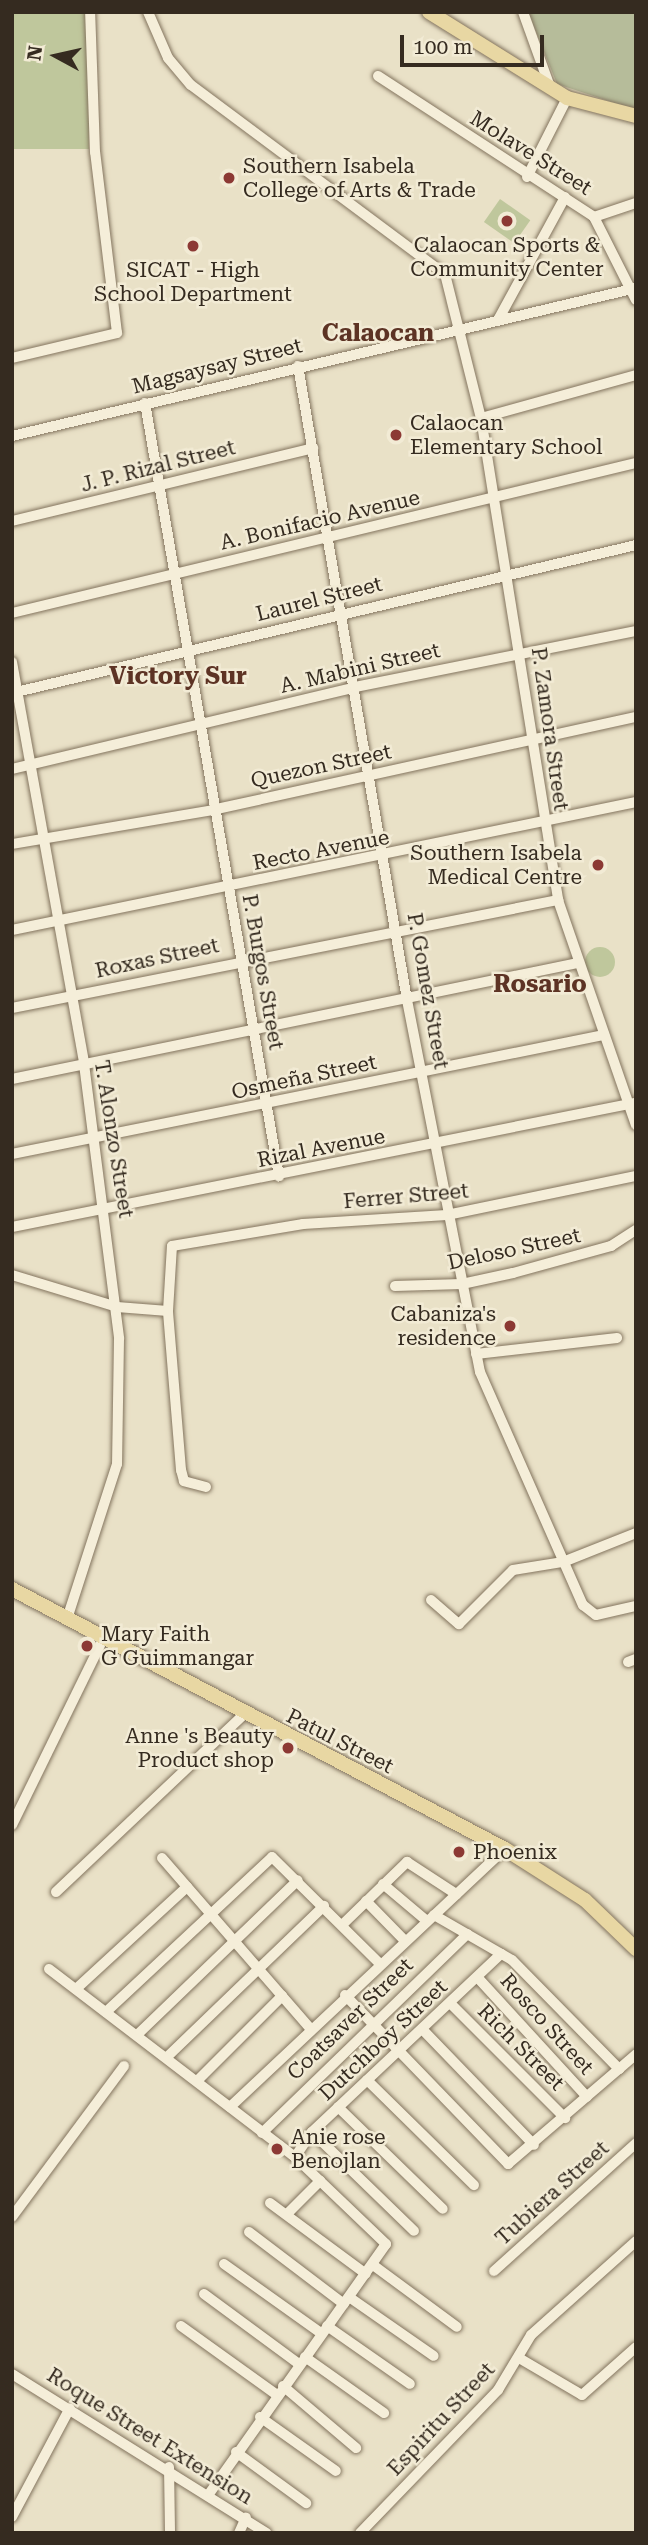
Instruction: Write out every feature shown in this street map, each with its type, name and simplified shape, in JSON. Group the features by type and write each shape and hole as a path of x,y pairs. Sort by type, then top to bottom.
{"main road":[{"path":"429,12 567,98 636,116"},
{"name":"Patul Street","path":"12,1589 102,1641 505,1849 584,1900 636,1949"}],"street":[{"path":"12,358 117,333 95,152 90,12"},
{"name":"P. Zamora Street","path":"148,12 168,58 191,85 445,274 461,328 481,418 558,900 604,1035 632,1103 636,1125"},
{"path":"523,12 550,87"},
{"name":"Molave Street","path":"378,76 527,177 565,197 594,217 634,292"},
{"path":"527,177 567,98"},
{"path":"498,320 565,197"},
{"path":"594,217 636,203"},
{"name":"Magsaysay Street","path":"12,436 461,328 634,292"},
{"name":"P. Gomez Street","path":"298,366 386,858 407,1000 476,1354 583,1605 596,1615 636,1606"},
{"path":"481,418 636,376"},
{"name":"P. Burgos Street","path":"145,403 170,576 200,728 212,810 242,960 279,1176"},
{"name":"J. P. Rizal Street","path":"12,521 313,448"},
{"name":"A. Bonifacio Avenue","path":"12,613 636,463"},
{"name":"Laurel Street","path":"15,692 184,653 505,572 636,545"},
{"name":"A. Mabini Street","path":"12,769 200,728 355,687 636,631"},
{"name":"T. Alonzo Street","path":"12,662 15,692 95,1137 117,1307 117,1464 66,1619"},
{"name":"Quezon Street","path":"12,844 212,810 636,717"},
{"name":"Recto Avenue","path":"12,930 386,858 636,803"},
{"name":"Roxas Street","path":"12,1008 398,929 558,900"},
{"path":"12,1079 254,1033 578,963"},
{"name":"Osmeña Street","path":"12,1154 267,1105 604,1035"},
{"name":"Rizal Avenue","path":"12,1227 436,1145 632,1103"},
{"name":"Ferrer Street","path":"168,1311 167,1255 178,1243 303,1224 447,1215 636,1176"},
{"name":"Deloso Street","path":"394,1286 462,1284 579,1256 636,1230"},
{"path":"12,1275 117,1307 168,1311 182,1476 206,1487"},
{"path":"476,1354 617,1338"},
{"path":"431,1600 459,1624 508,1573 563,1562 636,1533"},
{"path":"12,1825 102,1641"},
{"path":"56,1892 244,1714"},
{"path":"230,2107 309,2027 505,1849"},
{"path":"162,1858 309,2027"},
{"path":"106,2012 270,1858 298,1880 379,1964"},
{"path":"342,1925 383,1884 410,1862 456,1894"},
{"path":"137,2035 298,1880"},
{"path":"383,1884 430,1918 467,1934 501,1954 619,2070"},
{"path":"76,1989 187,1887"},
{"path":"366,1901 405,1941"},
{"path":"167,2057 324,1906"},
{"name":"Coatsaver Street","path":"261,2133 370,2024 467,1934"},
{"name":"Dutchboy Street","path":"295,2157 312,2132 501,1954"},
{"path":"49,1969 198,2080 261,2133 295,2157 384,2240 369,2269 260,2417 210,2493"},
{"name":"Rosco Street","path":"478,1978 587,2097"},
{"path":"345,1995 396,2054 502,2158 514,2165 636,2054"},
{"path":"198,2080 282,1996"},
{"name":"Rich Street","path":"450,2003 565,2118"},
{"path":"422,2029 534,2145"},
{"path":"12,2217 124,2066"},
{"path":"368,2080 474,2185"},
{"path":"338,2107 443,2209"},
{"path":"312,2132 414,2231"},
{"name":"Tubiera Street","path":"494,2271 636,2143"},
{"path":"286,2214 320,2180"},
{"path":"270,2203 457,2327"},
{"path":"249,2232 434,2356"},
{"name":"Espiritu Street","path":"360,2533 498,2390 531,2335 636,2241"},
{"path":"225,2264 410,2384"},
{"path":"204,2294 384,2413"},
{"path":"181,2326 280,2391 356,2448"},
{"path":"519,2358 582,2395 636,2347"},
{"name":"Roque Street Extension","path":"12,2374 169,2467 246,2516 266,2533"},
{"path":"12,2517 70,2407"},
{"path":"260,2417 336,2471"},
{"path":"236,2452 306,2503"},
{"path":"169,2467 170,2533"},
{"path":"239,2533 246,2516"}],"green space":[{"path":"12,12 89,12 89,149 12,149"},
{"path":"528,12 636,12 636,110 557,84"},
{"name":"Calaocan Sports & Community Center","path":"500,199 530,220 514,243 484,222"},
{"path":"600,947 611,951 615,962 611,973 600,977 589,973 585,962 589,951"}],"place":[{"name":"Southern Isabela College of Arts & Trade","path":"229,178"},
{"name":"Calaocan Sports & Community Center","path":"507,221"},
{"name":"SICAT - High School Department","path":"193,246"},
{"name":"Calaocan Elementary School","path":"396,435"},
{"name":"Southern Isabela Medical Centre","path":"598,865"},
{"name":"Cabaniza's residence","path":"510,1326"},
{"name":"Mary Faith G Guimmangar","path":"87,1646"},
{"name":"Anne 's Beauty Product shop","path":"288,1748"},
{"name":"Phoenix","path":"459,1852"},
{"name":"Anie rose Benojlan","path":"277,2149"}],"district":[{"name":"Calaocan","path":"378,334"},
{"name":"Victory Sur","path":"178,677"},
{"name":"Rosario","path":"540,985"}]}
